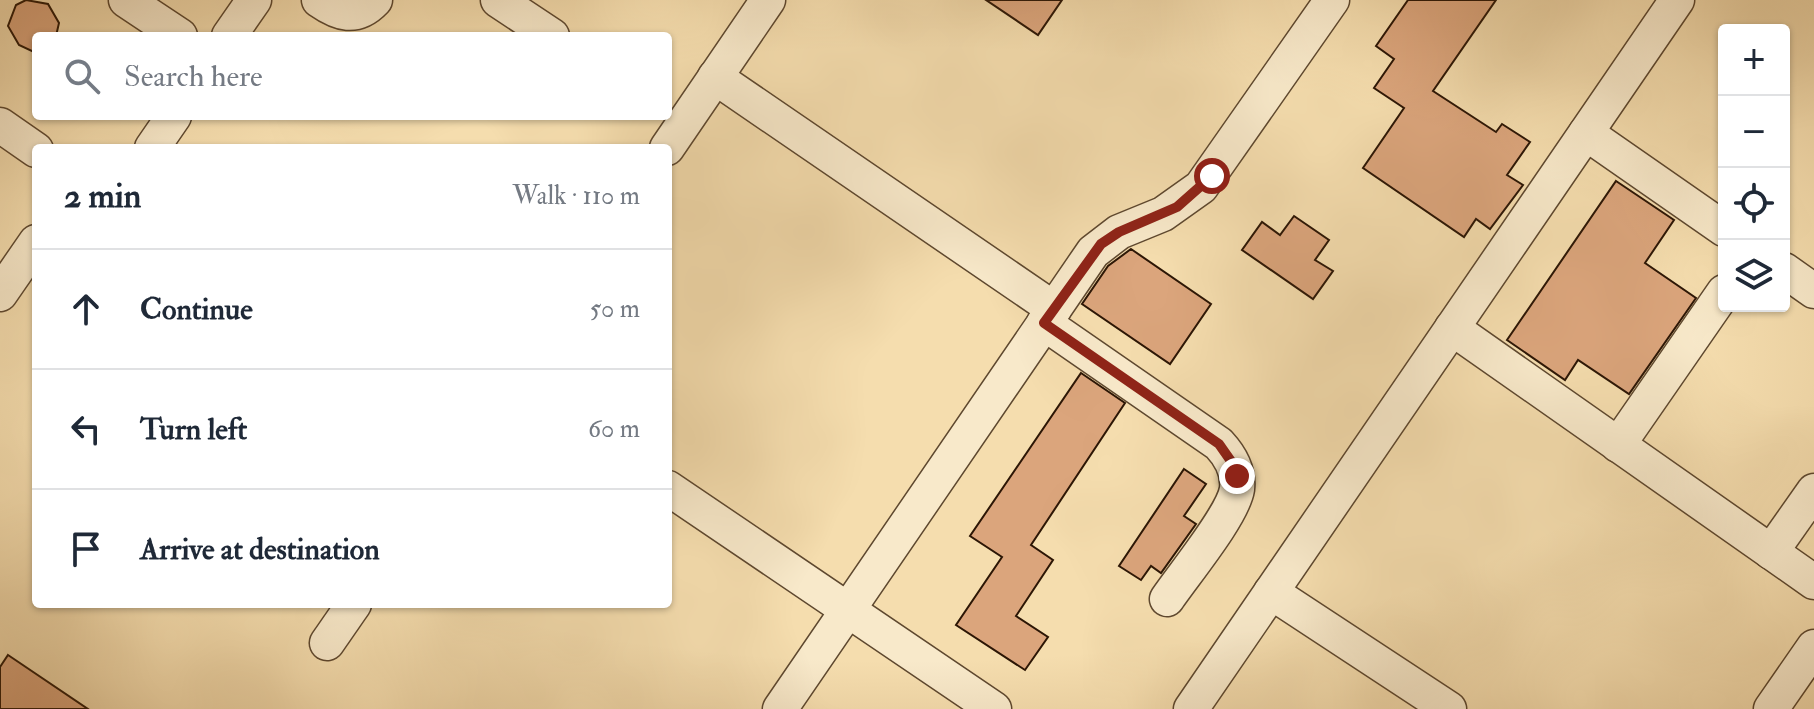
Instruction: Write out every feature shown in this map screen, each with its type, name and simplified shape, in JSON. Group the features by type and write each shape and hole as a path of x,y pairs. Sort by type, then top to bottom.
{"lane":[{"path":"126,0 174,32"},
{"path":"232,32 254,0"},
{"path":"319,0 340,13 352,14 375,0"},
{"path":"498,0 546,32"},
{"path":"673,128 715,77 768,0"},
{"path":"780,709 1101,244 1119,232 1177,207 1212,176 1332,0"},
{"path":"1205,704 1271,592 1677,0"},
{"path":"715,77 1049,316 1219,444 1237,476 1234,499 1167,599"},
{"path":"155,144 171,120"},
{"path":"0,125 32,147"},
{"path":"1586,133 1718,225"},
{"path":"0,294 32,248"},
{"path":"1790,274 1814,291"},
{"path":"1618,445 1718,301"},
{"path":"1452,328 1814,582"},
{"path":"672,491 994,709"},
{"path":"1771,552 1814,491"},
{"path":"1271,592 1449,709"},
{"path":"327,643 351,608"},
{"path":"1771,709 1814,647"}],"building":[{"path":"26,0 48,4 59,23 57,32 32,32 32,51 19,45 8,26 16,5"},
{"path":"986,0 1062,0 1038,35"},
{"path":"1408,0 1496,0 1433,91 1496,132 1502,124 1530,142 1507,175 1523,185 1490,229 1476,219 1464,237 1363,168 1404,108 1374,88 1394,59 1376,46"},
{"path":"1616,181 1674,220 1645,263 1696,298 1629,394 1578,360 1565,380 1507,340"},
{"path":"1294,216 1329,240 1315,260 1333,271 1313,299 1242,250 1262,222 1280,235"},
{"path":"1131,249 1211,304 1170,364 1082,304 1108,266"},
{"path":"1081,373 1125,403 1031,545 1053,560 1016,616 1048,637 1025,670 956,625 1002,557 970,536"},
{"path":"1184,469 1206,484 1184,516 1196,524 1161,573 1151,566 1141,580 1119,566"},
{"path":"8,655 88,709 0,709 0,667"}],"route":[{"path":"1212,176 1177,207 1119,232 1101,244 1044,323 1219,444 1227,453 1237,476"}]}
